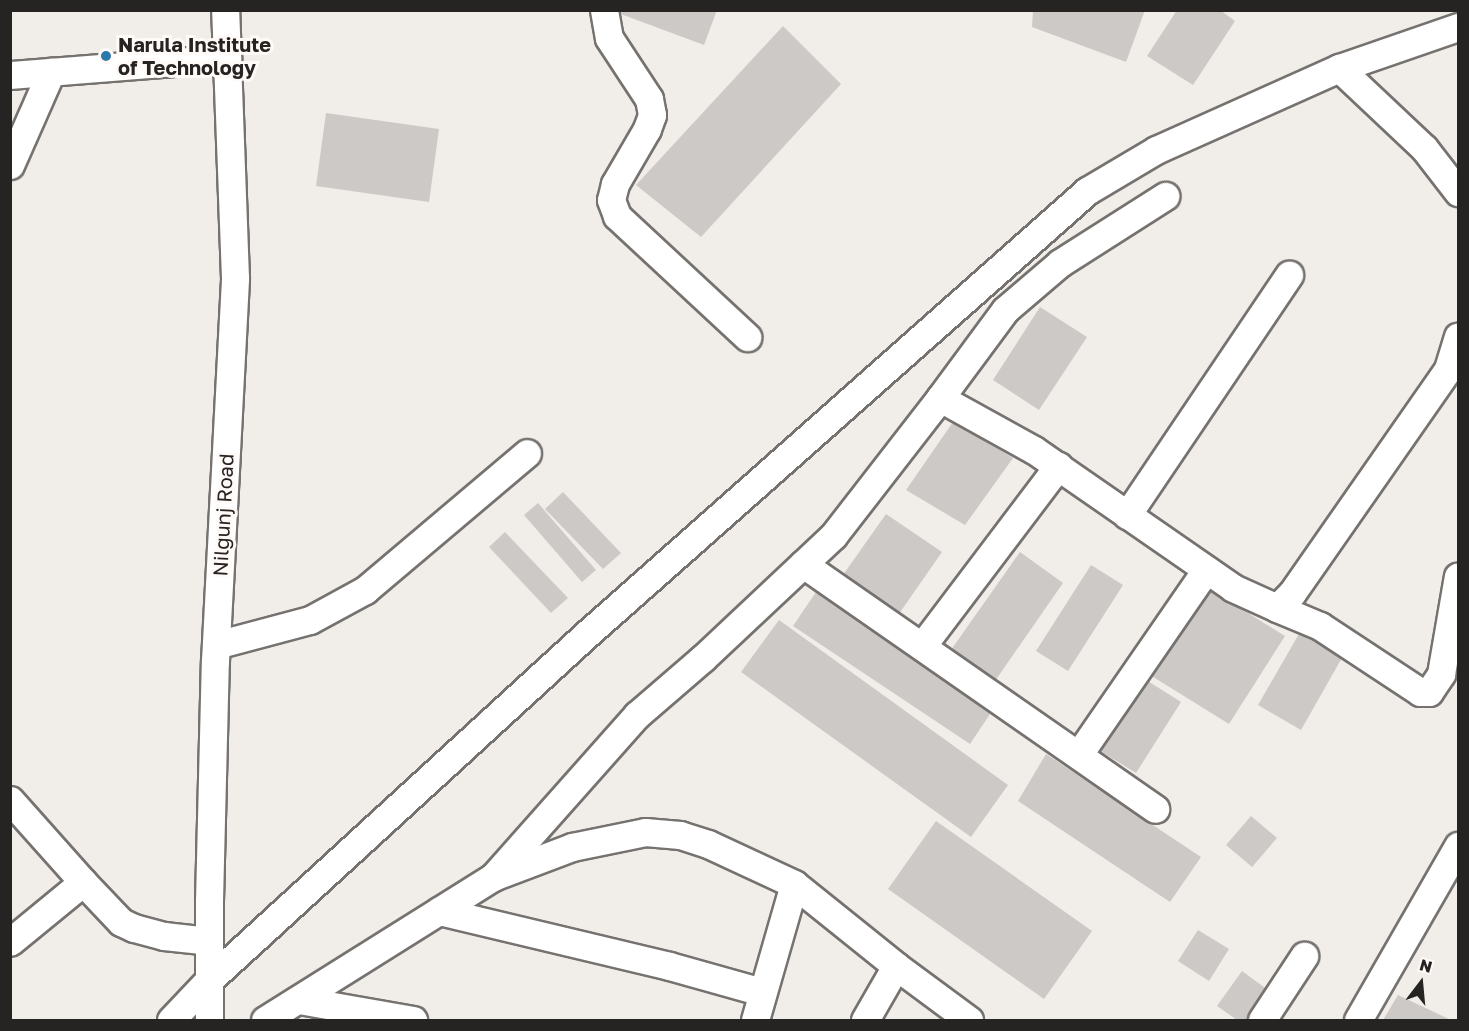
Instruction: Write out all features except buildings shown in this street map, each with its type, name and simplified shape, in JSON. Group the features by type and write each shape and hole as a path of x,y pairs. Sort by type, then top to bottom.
{"street":[{"name":"Nilgunj Road","path":"209,1020 216,645 235,278 225,10"},
{"path":"604,10 609,38 649,99 652,115 647,129 615,184 611,200 617,216 747,337"},
{"path":"171,1020 209,980 588,633 1087,191 1156,150 1339,68 1458,27"},
{"path":"10,75 227,58"},
{"path":"1339,68 1424,148 1458,192"},
{"path":"10,165 51,72"},
{"path":"493,877 637,715 703,658 833,536 1005,310 1060,263 1165,196"},
{"path":"1127,515 1289,274"},
{"path":"1277,608 1292,594 1453,376 1458,337"},
{"path":"940,398 1034,450 1233,588 1320,626 1420,692 1429,692 1441,674 1458,576"},
{"path":"216,645 310,620 364,590 527,453"},
{"path":"922,646 1058,466"},
{"path":"803,564 1155,809"},
{"path":"1079,754 1206,570"},
{"path":"10,800 121,922 164,936 209,941"},
{"path":"265,1020 493,877 572,847 645,832 680,835 708,844 794,884 896,966 969,1020"},
{"path":"1359,1020 1458,846"},
{"path":"10,942 83,882"},
{"path":"755,1020 794,884"},
{"path":"439,911 658,963 762,992"},
{"path":"1263,1020 1304,956"},
{"path":"865,1020 896,966"},
{"path":"299,1000 413,1020"}],"place":[{"name":"Narula Institute of Technology","path":"106,56"}]}
